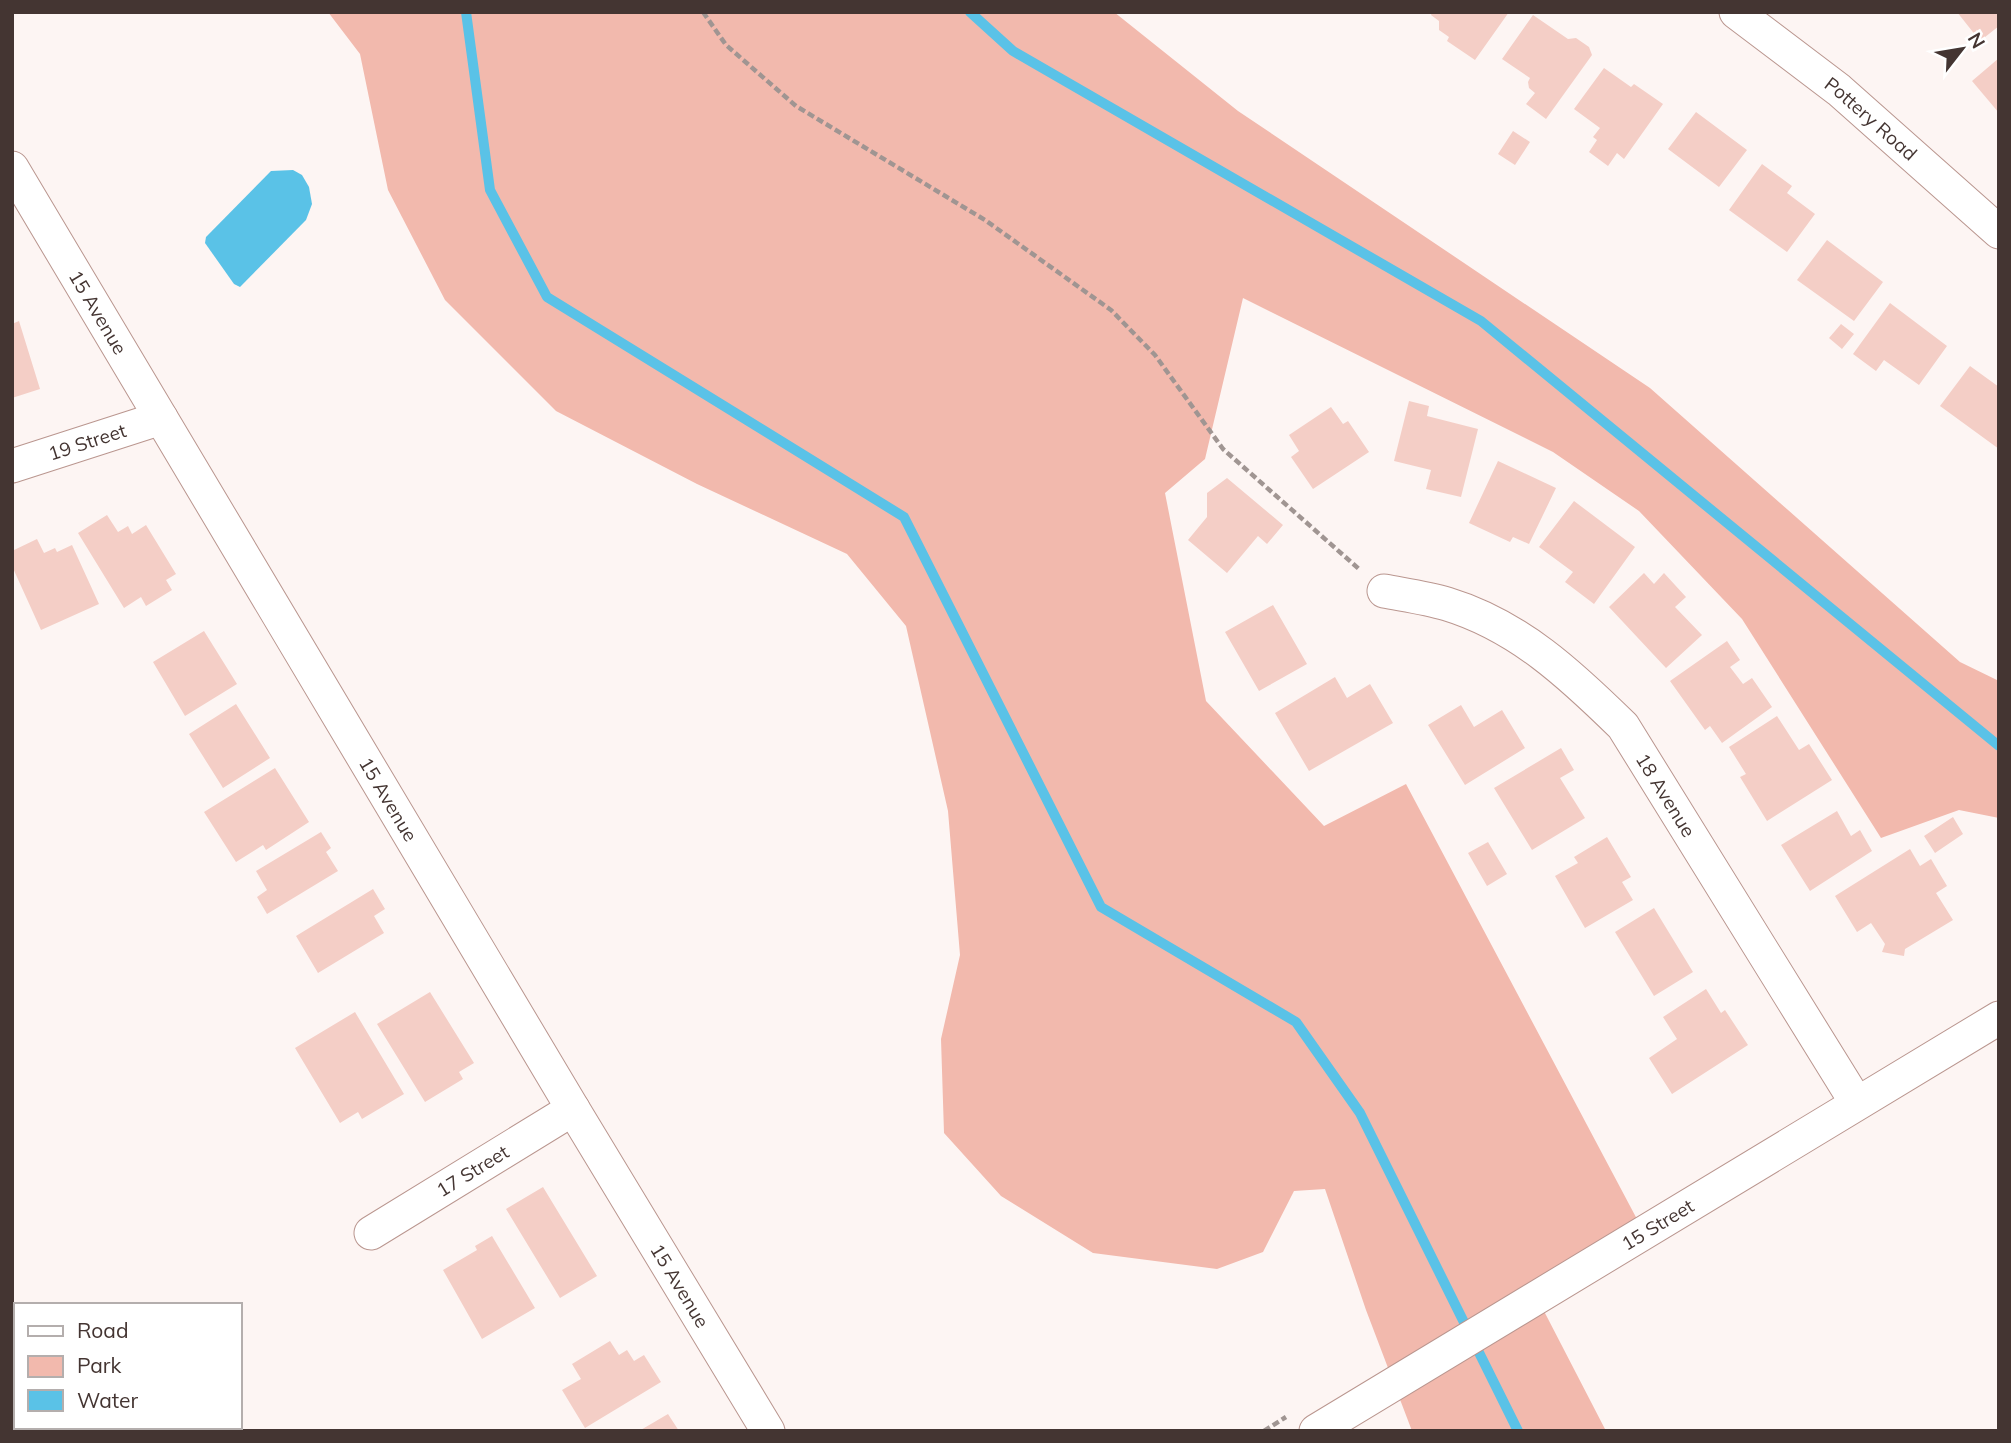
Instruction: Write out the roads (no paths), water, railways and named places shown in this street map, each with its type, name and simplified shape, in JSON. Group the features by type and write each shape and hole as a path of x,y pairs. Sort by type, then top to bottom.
{"street":[{"name":"Pottery Road","path":"1736,12 1839,90 1999,232"},
{"name":"15 Avenue","path":"12,168 768,1431"},
{"name":"19 Street","path":"12,466 161,418"},
{"name":"18 Avenue","path":"1384,591 1448,604 1507,629 1571,675 1623,726 1856,1102"},
{"name":"15 Street","path":"1316,1431 1856,1102 1999,1018"},
{"name":"17 Street","path":"371,1233 573,1109"}],"water":[{"path":"293,170 302,175 309,187 312,204 306,220 240,287 234,284 205,243 206,237 271,171"}],"waterway":[{"path":"466,12 490,190 547,297 904,517 1101,907 1296,1022 1360,1113 1518,1431"},
{"path":"970,12 1013,51 1481,321 1999,746"}]}
